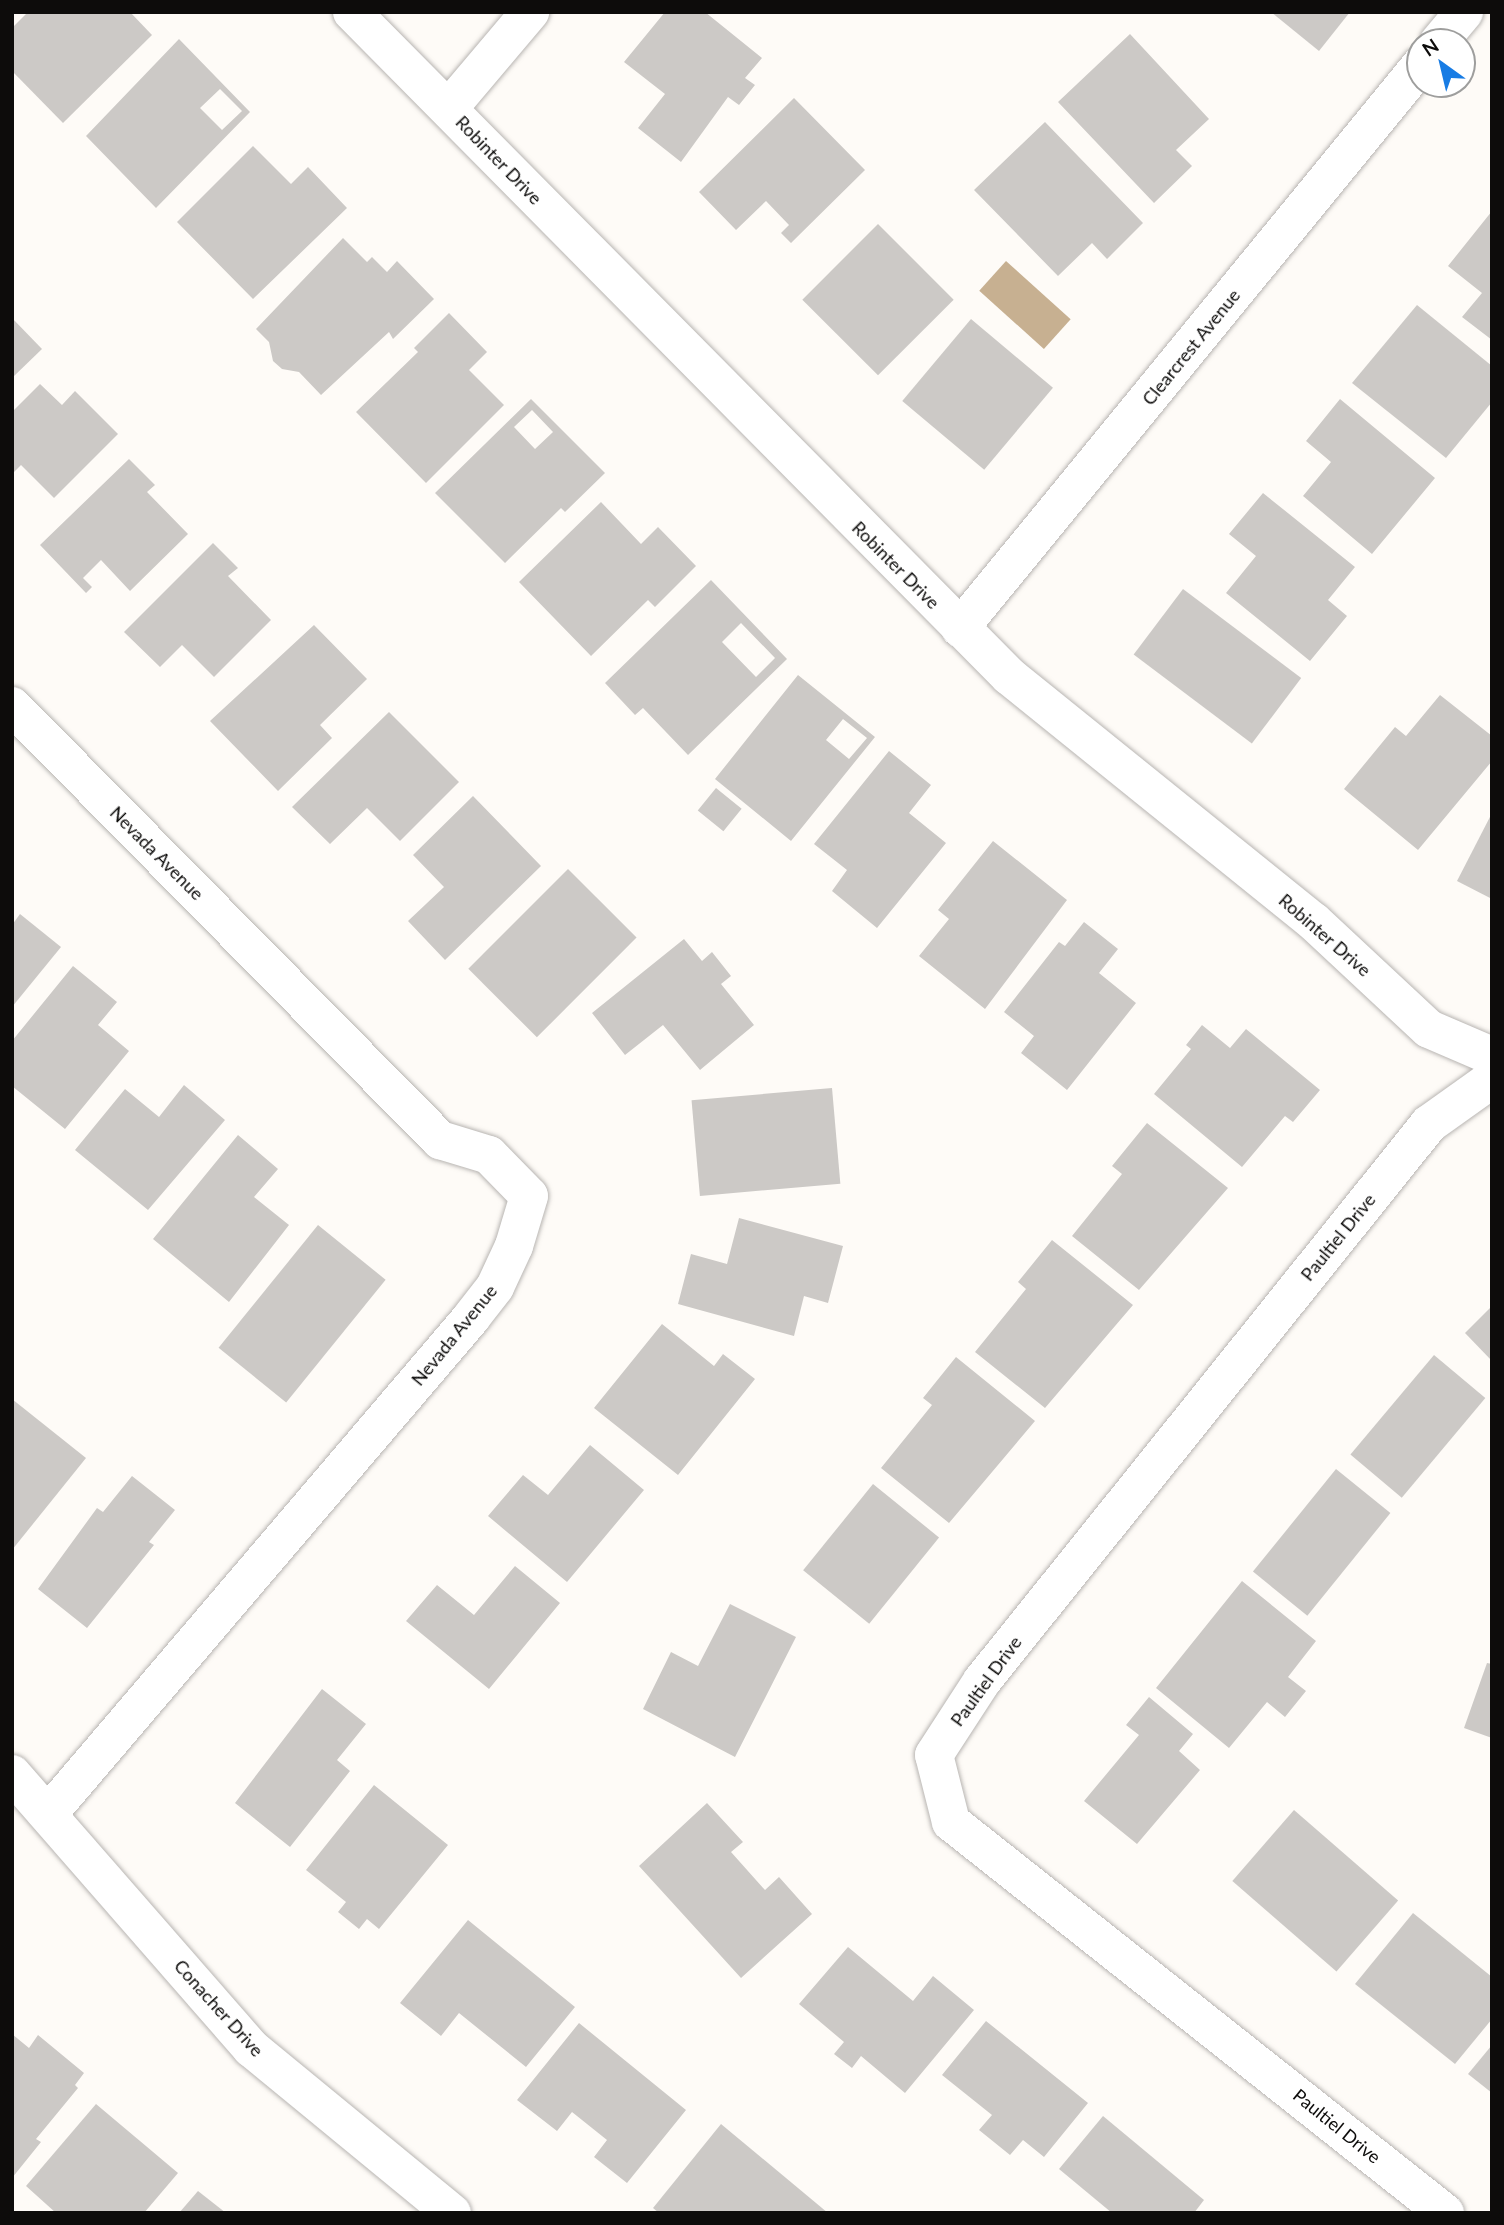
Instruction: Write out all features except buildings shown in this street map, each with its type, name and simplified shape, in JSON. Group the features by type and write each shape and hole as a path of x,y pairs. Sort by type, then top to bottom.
{"street":[{"name":"Robinter Drive","path":"352,12 1009,676 1313,921 1429,1029 1492,1056"},
{"path":"449,108 530,12"},
{"path":"1451,28 1464,12"},
{"name":"Clearcrest Avenue","path":"960,628 1406,83"},
{"name":"Nevada Avenue","path":"12,706 440,1140 489,1155 529,1196 514,1246 495,1287 471,1318 49,1813"},
{"name":"Paultiel Drive","path":"1445,2213 951,1822 934,1755 982,1681 1429,1124 1492,1079"},
{"name":"Conacher Drive","path":"12,1774 49,1813 251,2048 452,2213"}],"shaded area":[{"path":"1006,261 1071,319 1044,349 979,291"}]}
